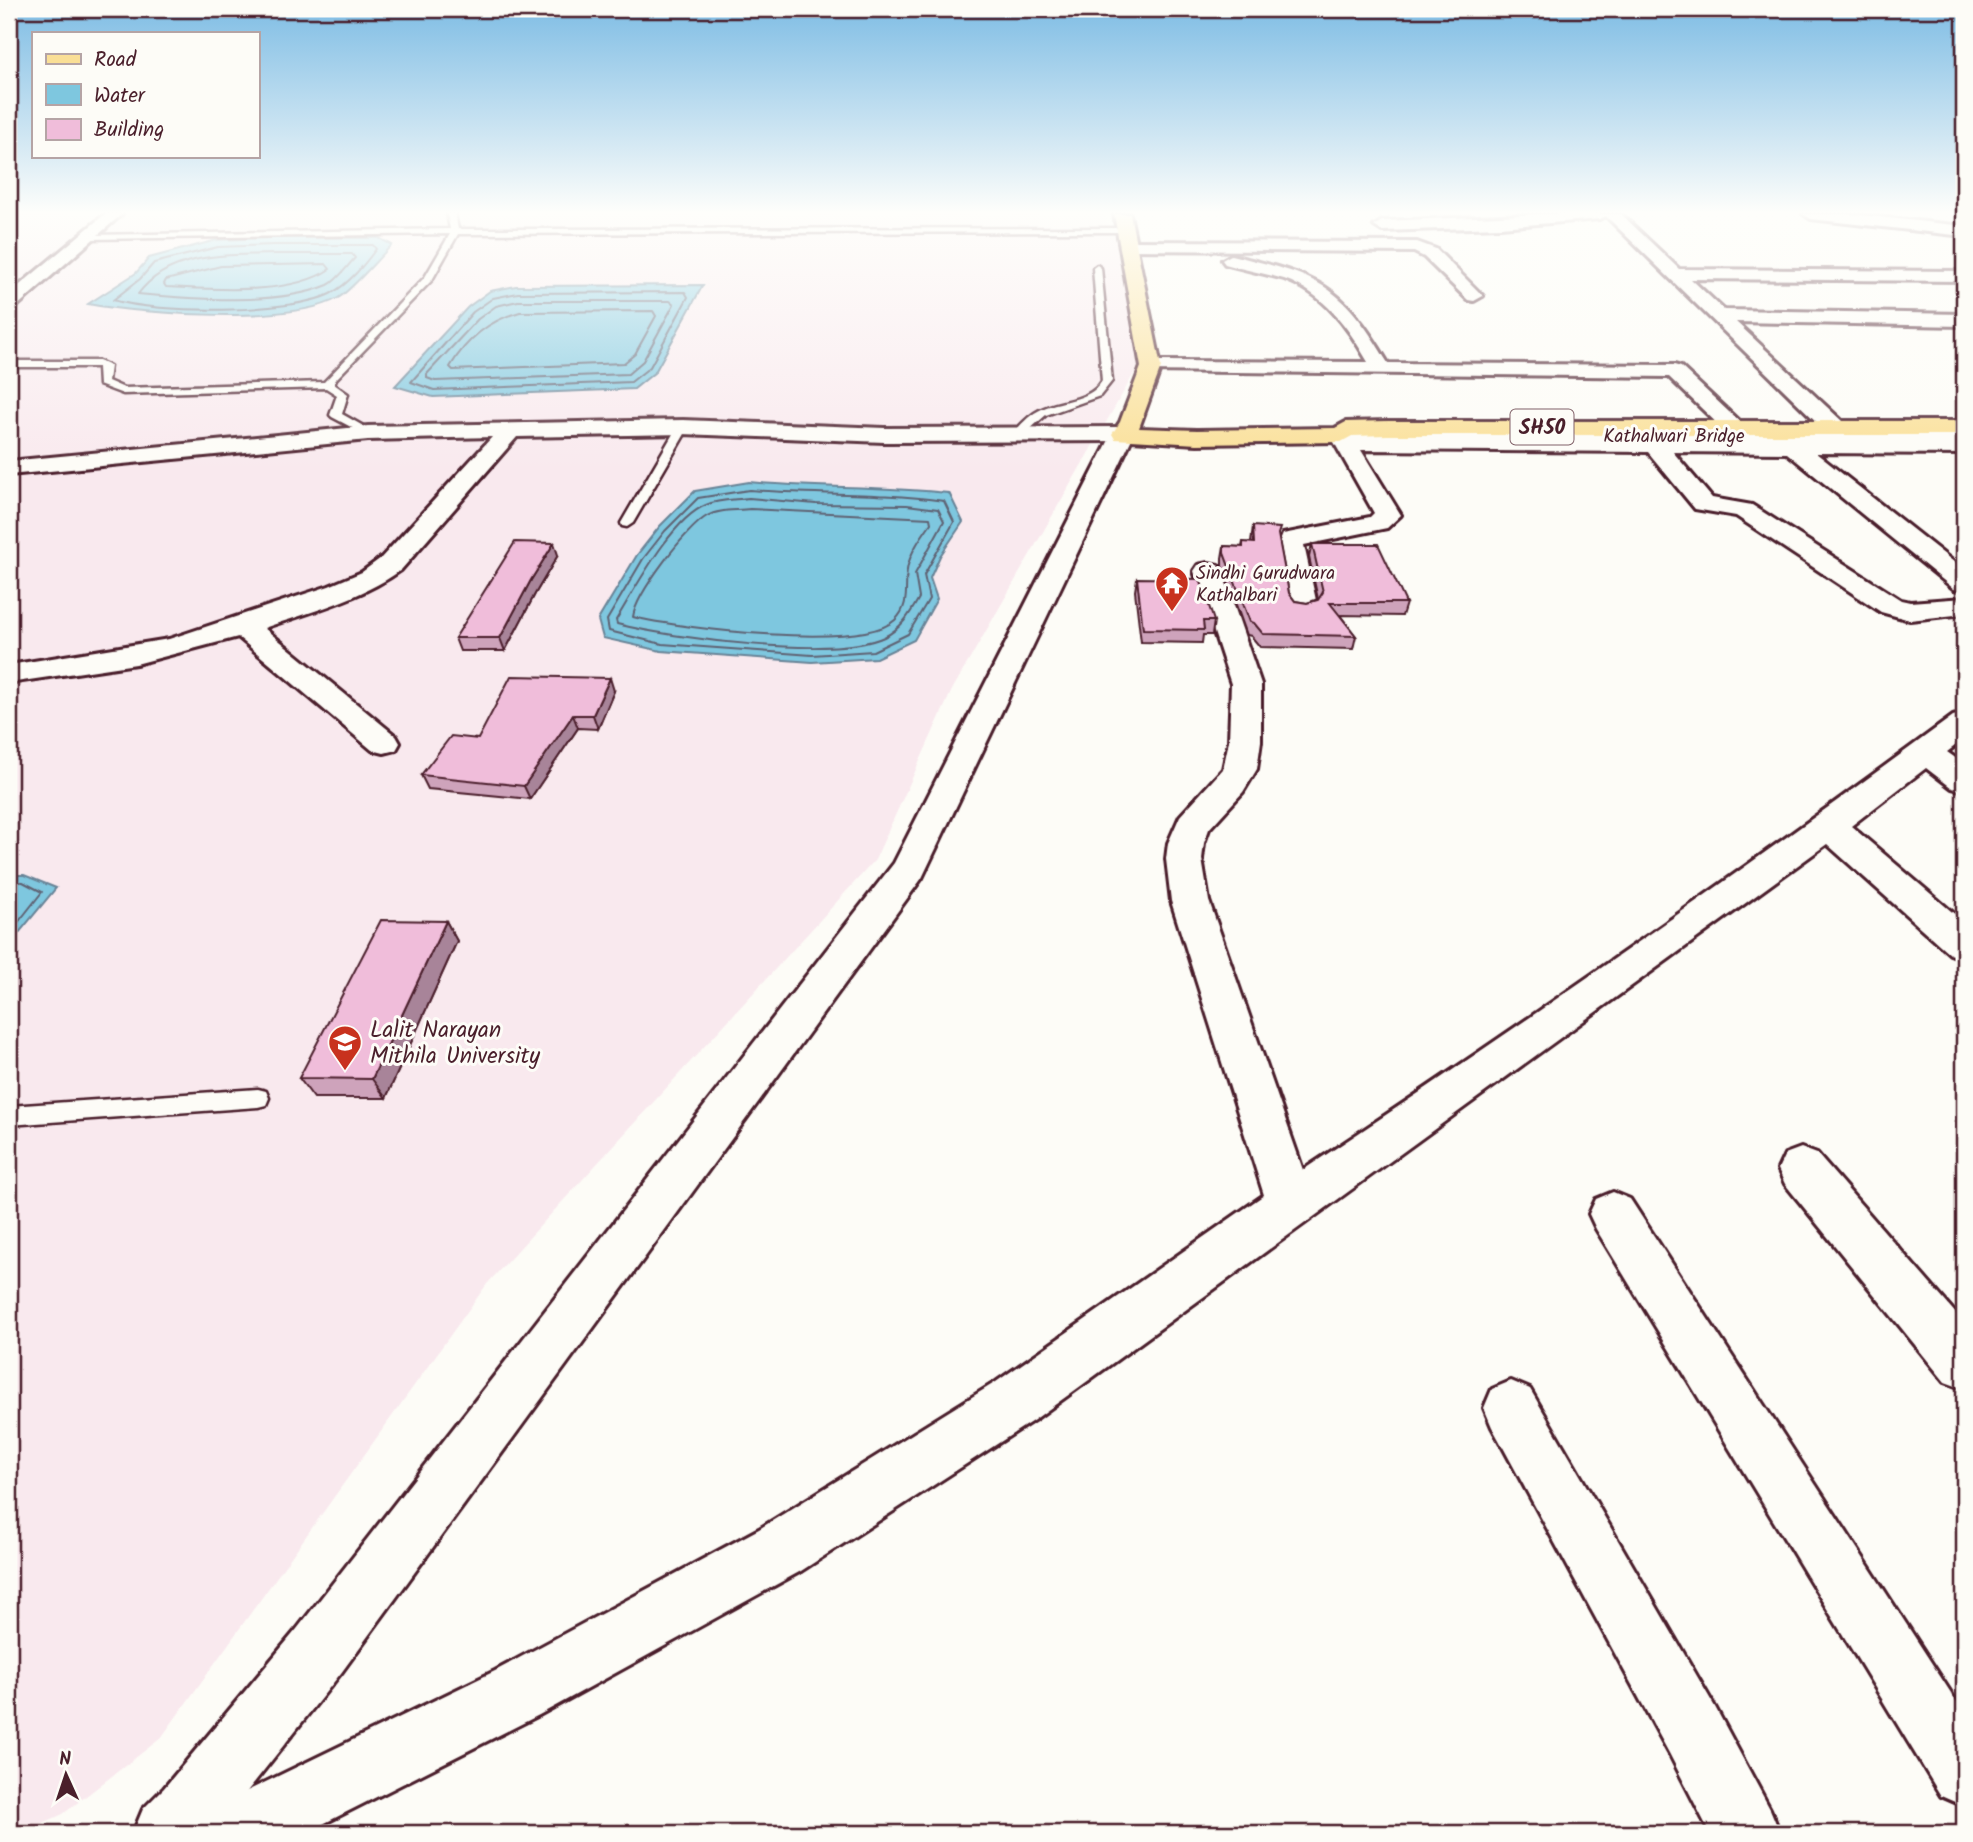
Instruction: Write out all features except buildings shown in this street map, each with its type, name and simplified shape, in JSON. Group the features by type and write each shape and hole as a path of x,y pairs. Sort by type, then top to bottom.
{"main road":[{"path":"1123,434 1131,423 1151,367 1139,300"},
{"name":"SH50","path":"1123,434 1343,439 1346,429 1733,426 1964,428"}],"street":[{"path":"1331,300 1354,323 1382,369"},
{"path":"1702,300 1834,426"},
{"path":"1717,316 1964,320"},
{"path":"1151,367 1674,371 1733,426"},
{"path":"9,468 368,433 683,428 884,435 1123,434 909,869 320,1651 188,1812 167,1833"},
{"path":"9,674 136,655 243,626 372,578 391,564 510,431"},
{"name":"Kathalwari Bridge","path":"1343,439 1964,436"},
{"path":"1343,439 1964,447"},
{"path":"1303,605 1292,540 1378,523 1388,515 1343,439"},
{"path":"1653,444 1704,504 1742,510 1891,606 1910,611 1964,606"},
{"path":"1793,446 1964,583"},
{"path":"1208,571 1246,684 1244,741 1240,769 1231,785 1193,824 1184,859 1191,901 1291,1204"},
{"path":"243,626 384,743"},
{"path":"234,1833 517,1693 780,1550 1015,1401 1291,1204 1446,1099 1828,826 1951,752"},
{"path":"1828,826 1963,942"},
{"path":"1801,1169 1964,1363"},
{"path":"1613,1214 1964,1773"},
{"path":"1511,1408 1692,1730 1746,1833"}],"lane":[{"path":"328,385 331,378 407,300"},
{"path":"1017,435 1042,413 1093,396 1104,388 1107,381 1100,300"},
{"path":"9,364 99,364 105,366 103,383 123,391 328,385 343,394 336,415 368,433"},
{"path":"627,523 683,428"},
{"path":"9,1116 258,1098"}],"shaded area":[{"name":"Lalit Narayan Mithila University","path":"9,300 1127,300 1139,365 952,690 875,860 487,1284 161,1738 63,1814 21,1833 9,1833"}],"water":[{"path":"94,300 333,300 287,312 216,315 143,311 88,304"},
{"path":"478,300 695,300 655,372 634,389 433,397 395,386 468,307"},
{"path":"749,482 949,493 963,522 940,556 930,578 937,599 914,640 876,658 812,662 661,651 603,638 598,620 637,555 660,526 695,491"},
{"path":"9,875 24,875 56,888 9,945"}],"place":[{"name":"Sindhi Gurudwara Kathalbari","path":"1172,613"},
{"name":"Lalit Narayan Mithila University","path":"345,1072"}]}
